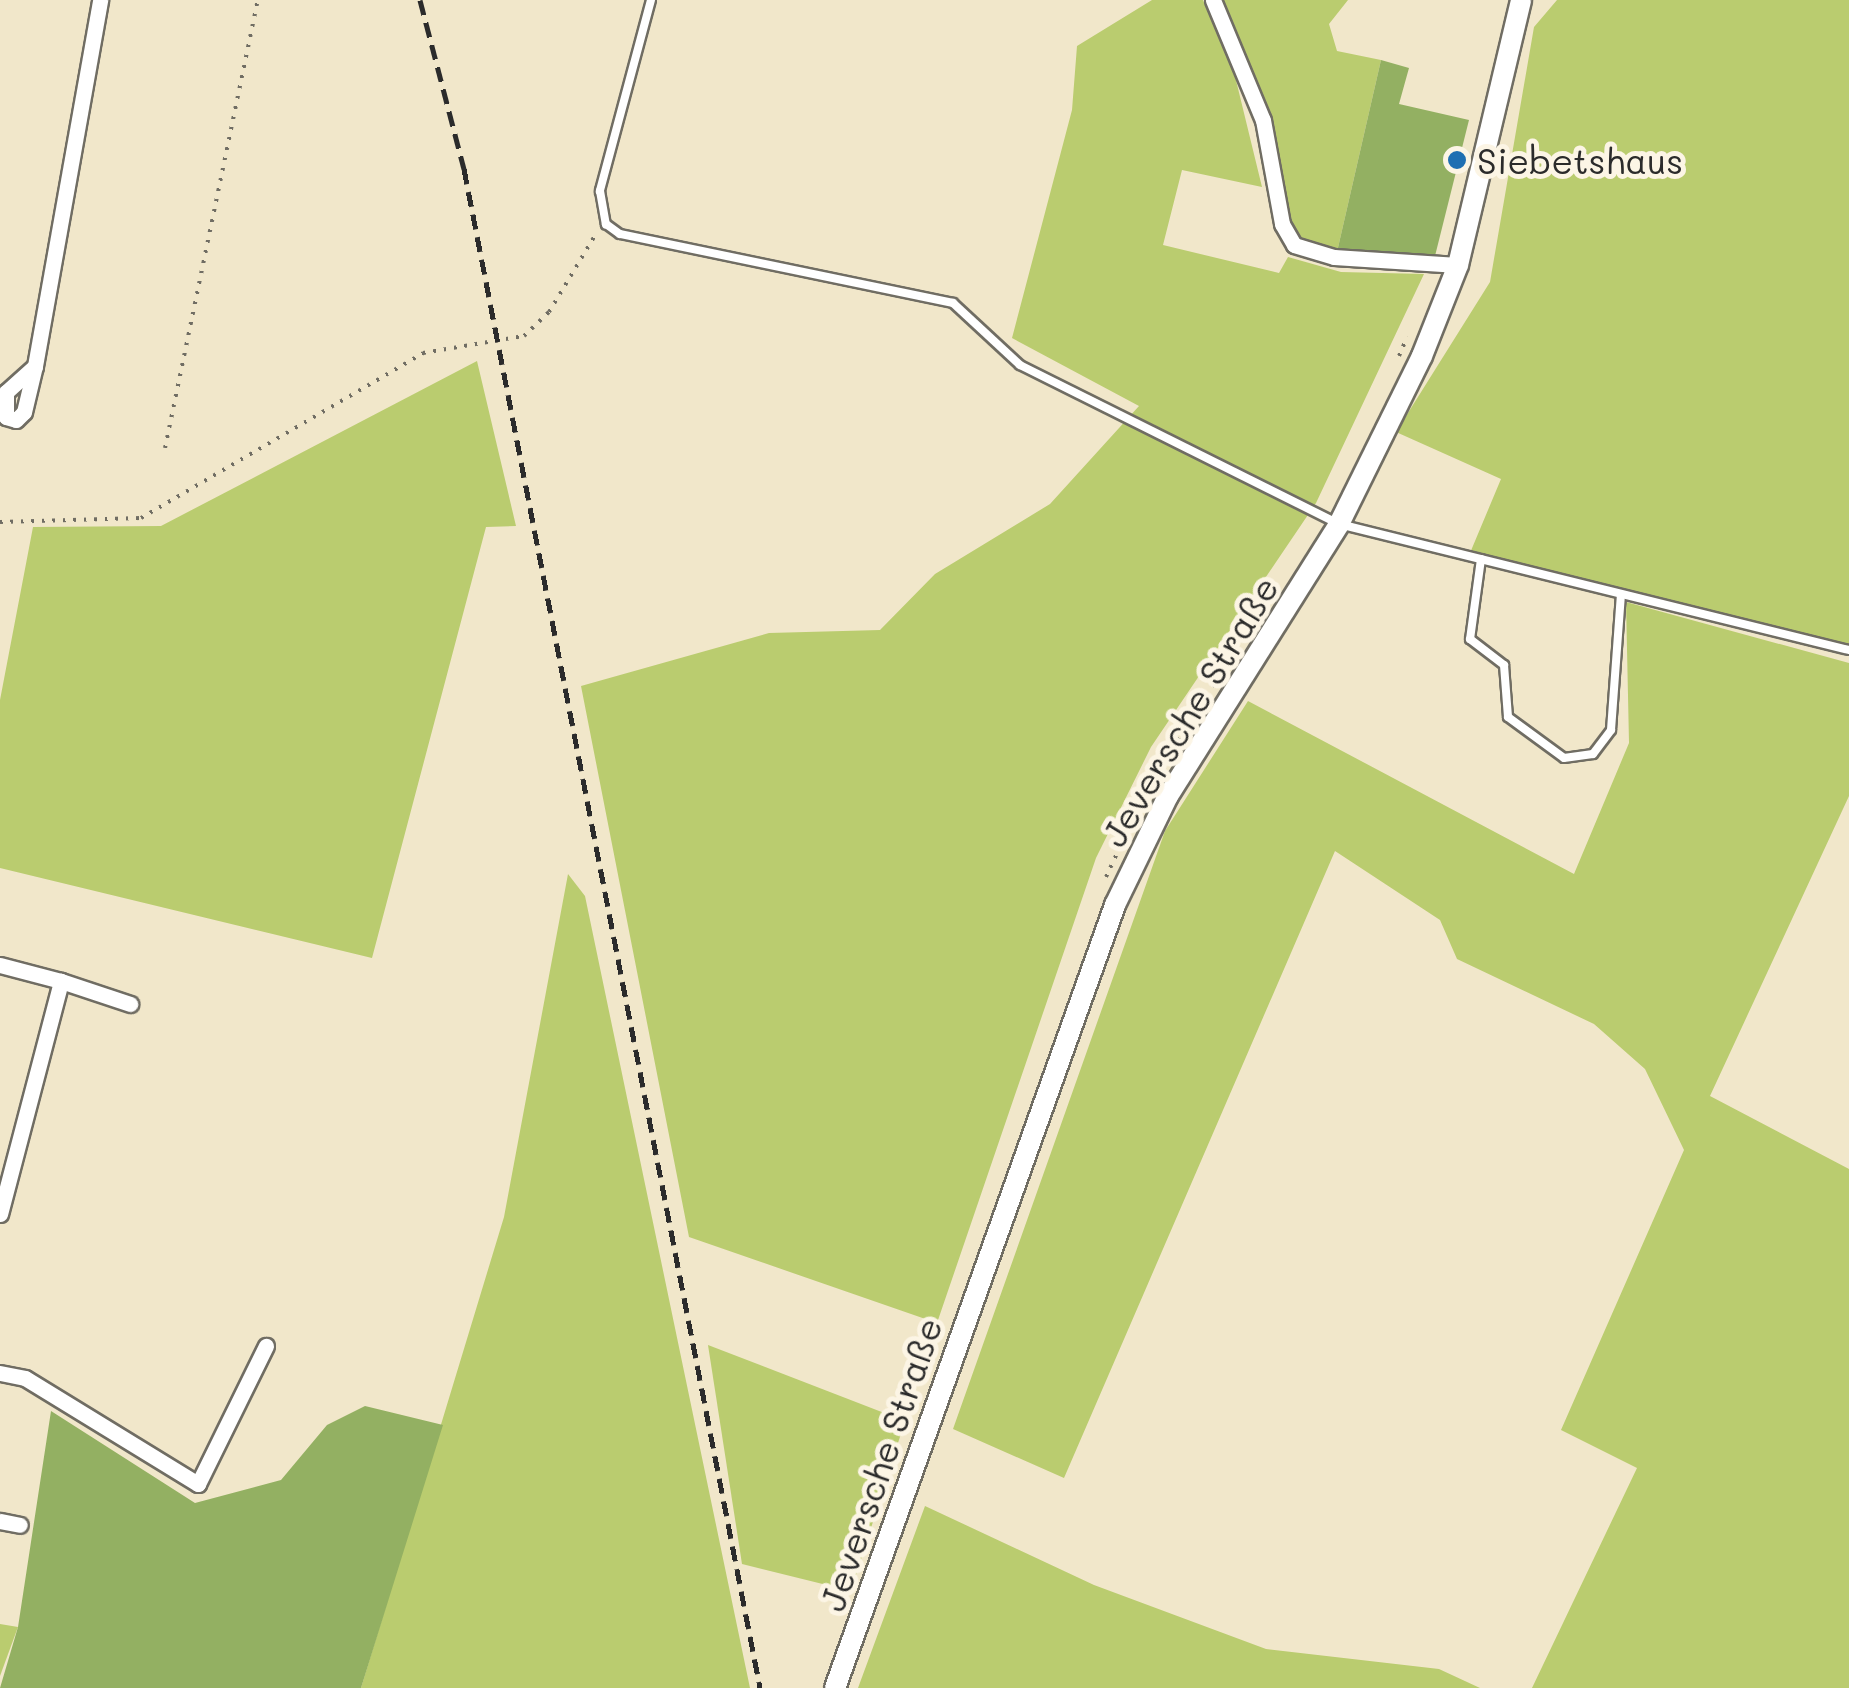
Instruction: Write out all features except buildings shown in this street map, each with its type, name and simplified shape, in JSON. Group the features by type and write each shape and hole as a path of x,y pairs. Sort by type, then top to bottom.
{"street":[{"path":"35,366 100,0"},
{"path":"1213,0 1264,120 1282,224 1294,245 1334,257 1458,265"},
{"name":"Jeversche Straße","path":"835,1688 1115,906 1168,796 1339,524 1405,394 1458,265 1521,0"},
{"path":"0,966 130,1004"},
{"path":"0,1214 60,981"},
{"path":"0,1373 25,1378 198,1484 266,1346"},
{"path":"0,1520 20,1525"}],"lane":[{"path":"652,0 600,191 604,219 620,234 954,303 1020,364 1339,524 1849,650"},
{"path":"1480,559 1470,639 1504,665 1508,718 1564,758 1592,754 1611,730 1620,594"}],"path":[{"path":"165,448 258,0"},
{"path":"0,522 141,518 423,353 524,336 574,276 604,219"}],"green space":[{"path":"1152,0 1203,0 1234,72 1262,187 1182,170 1163,245 1279,273 1288,257 1341,272 1424,274 1316,503 1151,747 1096,858 937,1323 689,1237 581,686 769,633 880,630 935,574 1050,504 1139,406 1012,338 1072,110 1077,46"},
{"path":"1223,0 1348,0 1329,24 1337,51 1381,60 1337,252 1299,239 1288,219 1275,131"},
{"path":"1557,0 1849,0 1849,644 1470,553 1501,479 1396,432 1490,282 1534,27"},
{"path":"1381,60 1409,68 1399,104 1469,120 1435,256 1337,252"},
{"path":"477,361 516,526 486,527 372,958 0,868 0,700 33,527 161,526"},
{"path":"1626,602 1849,663 1849,796 1710,1096 1849,1169 1849,1688 1532,1688 1637,1468 1561,1430 1684,1150 1645,1069 1594,1024 1457,959 1440,920 1335,851 1064,1478 953,1429 1165,831 1248,701 1574,874 1629,743"},
{"path":"568,874 585,896 750,1688 361,1688 504,1217"},
{"path":"708,1345 905,1421 851,1591 742,1564"},
{"path":"365,1406 443,1425 361,1688 0,1688 18,1627 51,1411 195,1503 281,1480 327,1425"},
{"path":"925,1506 1094,1585 1266,1649 1439,1669 1480,1688 858,1688"},
{"path":"0,1624 18,1627 0,1676"}],"railway":[{"path":"420,0 464,169 760,1688"}],"place":[{"name":"Siebetshaus","path":"1457,160"}]}
